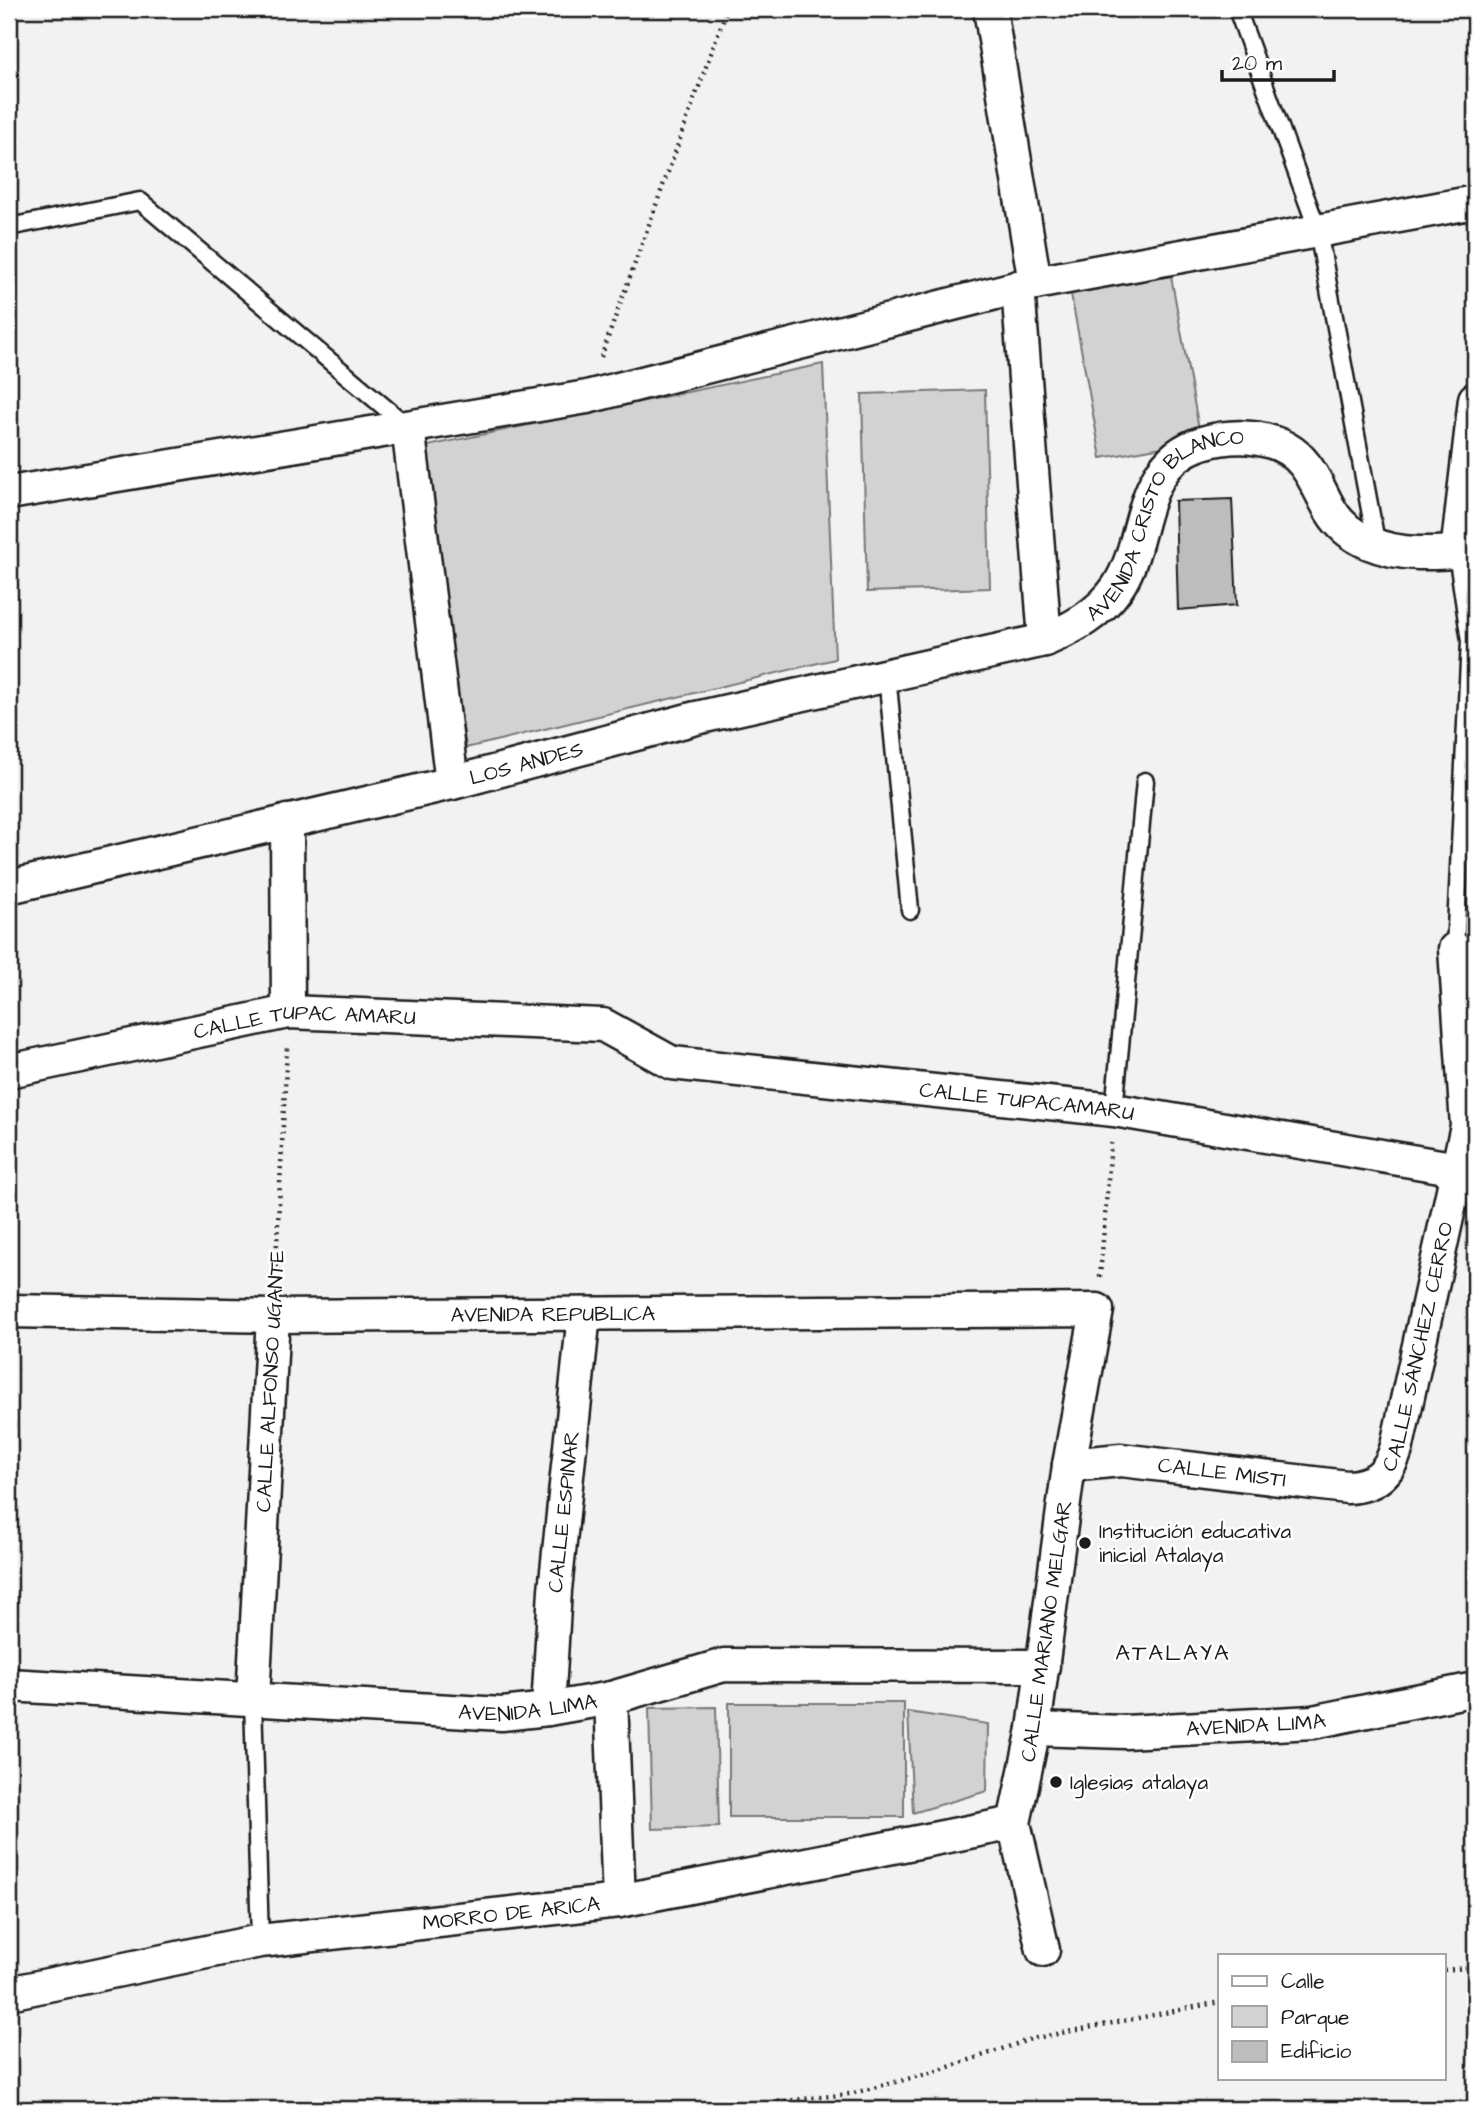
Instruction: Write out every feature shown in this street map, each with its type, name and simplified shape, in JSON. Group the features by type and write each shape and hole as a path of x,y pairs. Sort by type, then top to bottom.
{"street":[{"path":"990,9 1027,285 1045,640"},
{"path":"9,494 587,397 1027,285 1475,202"},
{"path":"1466,549 1475,399"},
{"path":"408,427 452,783"},
{"name":"AVENIDA CRISTO BLANCO","path":"1045,640 1097,612 1118,587 1131,556 1154,483 1173,460 1199,444 1228,436 1258,438 1283,448 1304,463 1332,514 1352,534 1377,547 1405,552 1466,549"},
{"name":"LOS ANDES","path":"9,887 452,783 696,718 1045,640"},
{"path":"287,821 288,1012"},
{"name":"CALLE SÁNCHEZ CERRO","path":"1376,1481 1394,1460 1466,1170 1471,1120 1455,949"},
{"name":"CALLE TUPAC AMARU","path":"9,1071 288,1012 603,1025"},
{"name":"CALLE TUPACAMARU","path":"603,1025 671,1063 1114,1110 1466,1170"},
{"name":"AVENIDA REPUBLICA","path":"9,1311 273,1316 1097,1310"},
{"name":"CALLE MARIANO MELGAR","path":"1043,1950 1014,1823 1034,1729 1069,1465 1097,1310"},
{"name":"CALLE ESPINAR","path":"548,1709 555,1590 584,1314"},
{"name":"CALLE ALFONSO UGANTE","path":"253,1699 273,1316"},
{"name":"CALLE MISTI","path":"1069,1465 1121,1460 1348,1487 1376,1481"},
{"name":"AVENIDA LIMA","path":"9,1685 502,1714 611,1698 724,1665 1043,1666"},
{"name":"AVENIDA LIMA","path":"1034,1729 1125,1732 1313,1721 1475,1689"},
{"path":"611,1698 619,1901"},
{"name":"MORRO DE ARICA","path":"9,1993 260,1941 619,1901 1014,1823"}],"lane":[{"path":"1237,9 1318,230 1377,547"},
{"path":"9,226 140,201 408,427"},
{"path":"1455,949 1470,641 1466,549"},
{"path":"887,675 910,910"},
{"path":"1114,1110 1145,781"},
{"path":"1460,848 1475,841"},
{"name":"CALLE ALFONSO UGANTE","path":"253,1699 260,1941"}],"path":[{"path":"587,397 727,9"},
{"name":"CALLE ALFONSO UGANTE","path":"273,1316 288,1012"},
{"path":"1097,1310 1114,1110"},
{"path":"1446,1970 1475,1967"},
{"path":"708,2109 850,2094 934,2072 1031,2039 1218,2001"}],"green space":[{"path":"1171,276 1201,440 1101,458 1071,294"},
{"path":"823,364 835,659 466,748 423,447"},
{"path":"985,390 990,588 867,592 862,394"},
{"path":"729,1703 904,1703 904,1817 729,1817"},
{"path":"716,1707 719,1827 652,1829 649,1708"},
{"path":"908,1712 988,1724 987,1791 913,1813"}],"building":[{"path":"1232,499 1237,605 1178,610 1175,501"}],"place":[{"name":"Institución educativa inicial Atalaya","path":"1085,1543"},
{"name":"Iglesias atalaya","path":"1056,1782"}],"district":[{"name":"ATALAYA","path":"1173,1652"}]}
